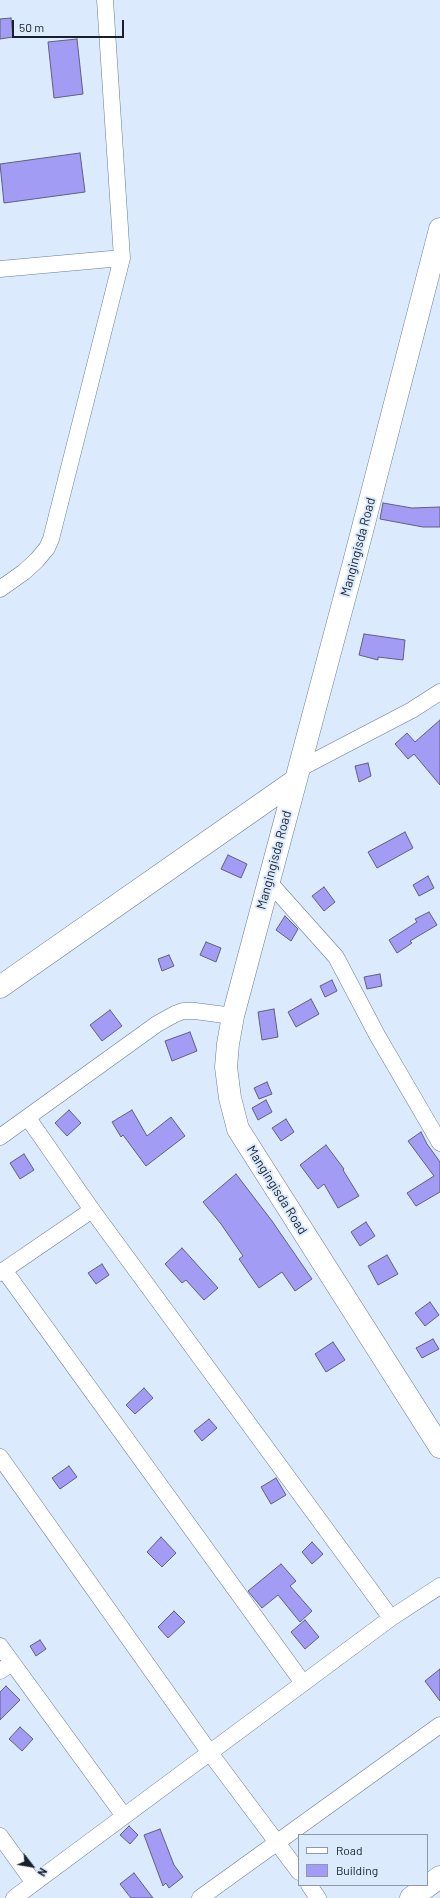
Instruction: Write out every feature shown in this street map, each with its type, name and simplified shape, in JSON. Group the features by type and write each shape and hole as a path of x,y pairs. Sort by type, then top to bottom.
{"street":[{"path":"0,590 37,560 51,538 122,258 105,0"},
{"name":"Mangingisda Road","path":"440,229 353,566 233,1016 226,1067 230,1098 238,1129 440,1447"},
{"path":"0,269 122,258"},
{"path":"0,987 297,775 412,710 440,692"},
{"path":"269,882 336,957 376,1035 440,1143"},
{"path":"0,1137 157,1024 175,1014 195,1011 233,1016"},
{"path":"28,1118 92,1210 390,1618"},
{"path":"92,1210 2,1272 303,1683"},
{"path":"0,1457 210,1752 298,1871"},
{"path":"14,1898 390,1618 440,1586"},
{"path":"0,1646 6,1667 124,1816"},
{"path":"200,1898 440,1725"},
{"path":"0,1836 34,1883"},
{"path":"428,1885 440,1876"},
{"path":"310,1886 318,1898"},
{"path":"410,1898 426,1886"}],"building":[{"path":"11,18 13,37 0,39 0,19"},
{"path":"77,39 83,94 54,98 48,42"},
{"path":"80,153 85,192 4,203 0,164"},
{"path":"383,503 412,508 440,507 440,527 423,527 380,519"},
{"path":"364,634 405,640 403,660 378,657 378,660 359,655"},
{"path":"440,720 440,785 414,754 408,759 395,744 407,733 415,742"},
{"path":"368,763 371,776 359,782 355,766"},
{"path":"405,832 413,848 377,868 368,852"},
{"path":"228,855 247,864 241,878 221,869"},
{"path":"428,876 434,888 419,896 413,885"},
{"path":"324,887 335,902 324,911 312,896"},
{"path":"429,912 437,925 410,941 412,943 397,953 389,940 417,922 415,919"},
{"path":"285,916 298,929 291,941 276,930"},
{"path":"206,942 221,948 216,962 200,955"},
{"path":"169,955 174,966 162,971 158,959"},
{"path":"380,974 382,986 367,989 364,977"},
{"path":"332,980 337,991 325,997 320,986"},
{"path":"311,999 319,1014 296,1027 288,1012"},
{"path":"274,1009 278,1037 262,1040 258,1012"},
{"path":"110,1010 122,1026 102,1041 90,1025"},
{"path":"190,1032 197,1051 172,1061 165,1041"},
{"path":"267,1082 272,1094 259,1099 254,1088"},
{"path":"266,1100 272,1112 258,1120 252,1108"},
{"path":"69,1110 81,1123 67,1136 55,1123"},
{"path":"132,1110 147,1136 171,1117 185,1136 146,1166 123,1135 121,1137 112,1122"},
{"path":"286,1119 294,1132 281,1141 272,1128"},
{"path":"421,1132 427,1144 440,1162 440,1192 416,1206 407,1193 434,1176 408,1141"},
{"path":"326,1145 344,1169 343,1170 359,1196 338,1208 324,1184 318,1189 300,1165"},
{"path":"24,1154 34,1170 20,1179 10,1163"},
{"path":"236,1174 272,1221 312,1279 295,1291 282,1272 259,1288 239,1259 243,1256 221,1224 203,1202"},
{"path":"366,1222 375,1236 360,1246 351,1232"},
{"path":"182,1248 218,1288 204,1300 186,1280 182,1283 165,1264"},
{"path":"387,1255 398,1274 378,1285 368,1266"},
{"path":"102,1264 109,1275 96,1284 88,1273"},
{"path":"430,1302 439,1315 425,1326 415,1313"},
{"path":"433,1339 439,1349 422,1358 416,1348"},
{"path":"333,1342 345,1360 326,1372 315,1354"},
{"path":"144,1388 153,1398 135,1414 126,1405"},
{"path":"209,1419 217,1428 202,1441 194,1431"},
{"path":"69,1466 77,1477 60,1489 52,1478"},
{"path":"276,1478 286,1495 271,1504 261,1487"},
{"path":"161,1537 176,1553 162,1567 147,1552"},
{"path":"312,1542 323,1554 312,1564 302,1552"},
{"path":"281,1564 296,1581 290,1586 312,1611 300,1622 278,1595 262,1608 248,1591"},
{"path":"174,1611 185,1622 168,1638 158,1627"},
{"path":"305,1620 319,1637 305,1649 291,1632"},
{"path":"40,1640 46,1649 36,1656 30,1646"},
{"path":"440,1669 440,1701 425,1681"},
{"path":"6,1686 20,1700 0,1720 0,1692"},
{"path":"20,1727 33,1739 22,1751 9,1739"},
{"path":"129,1826 138,1835 130,1844 120,1835"},
{"path":"160,1829 174,1865 183,1877 169,1888 166,1883 163,1886 144,1835"},
{"path":"134,1873 153,1898 131,1898 120,1884"}]}
